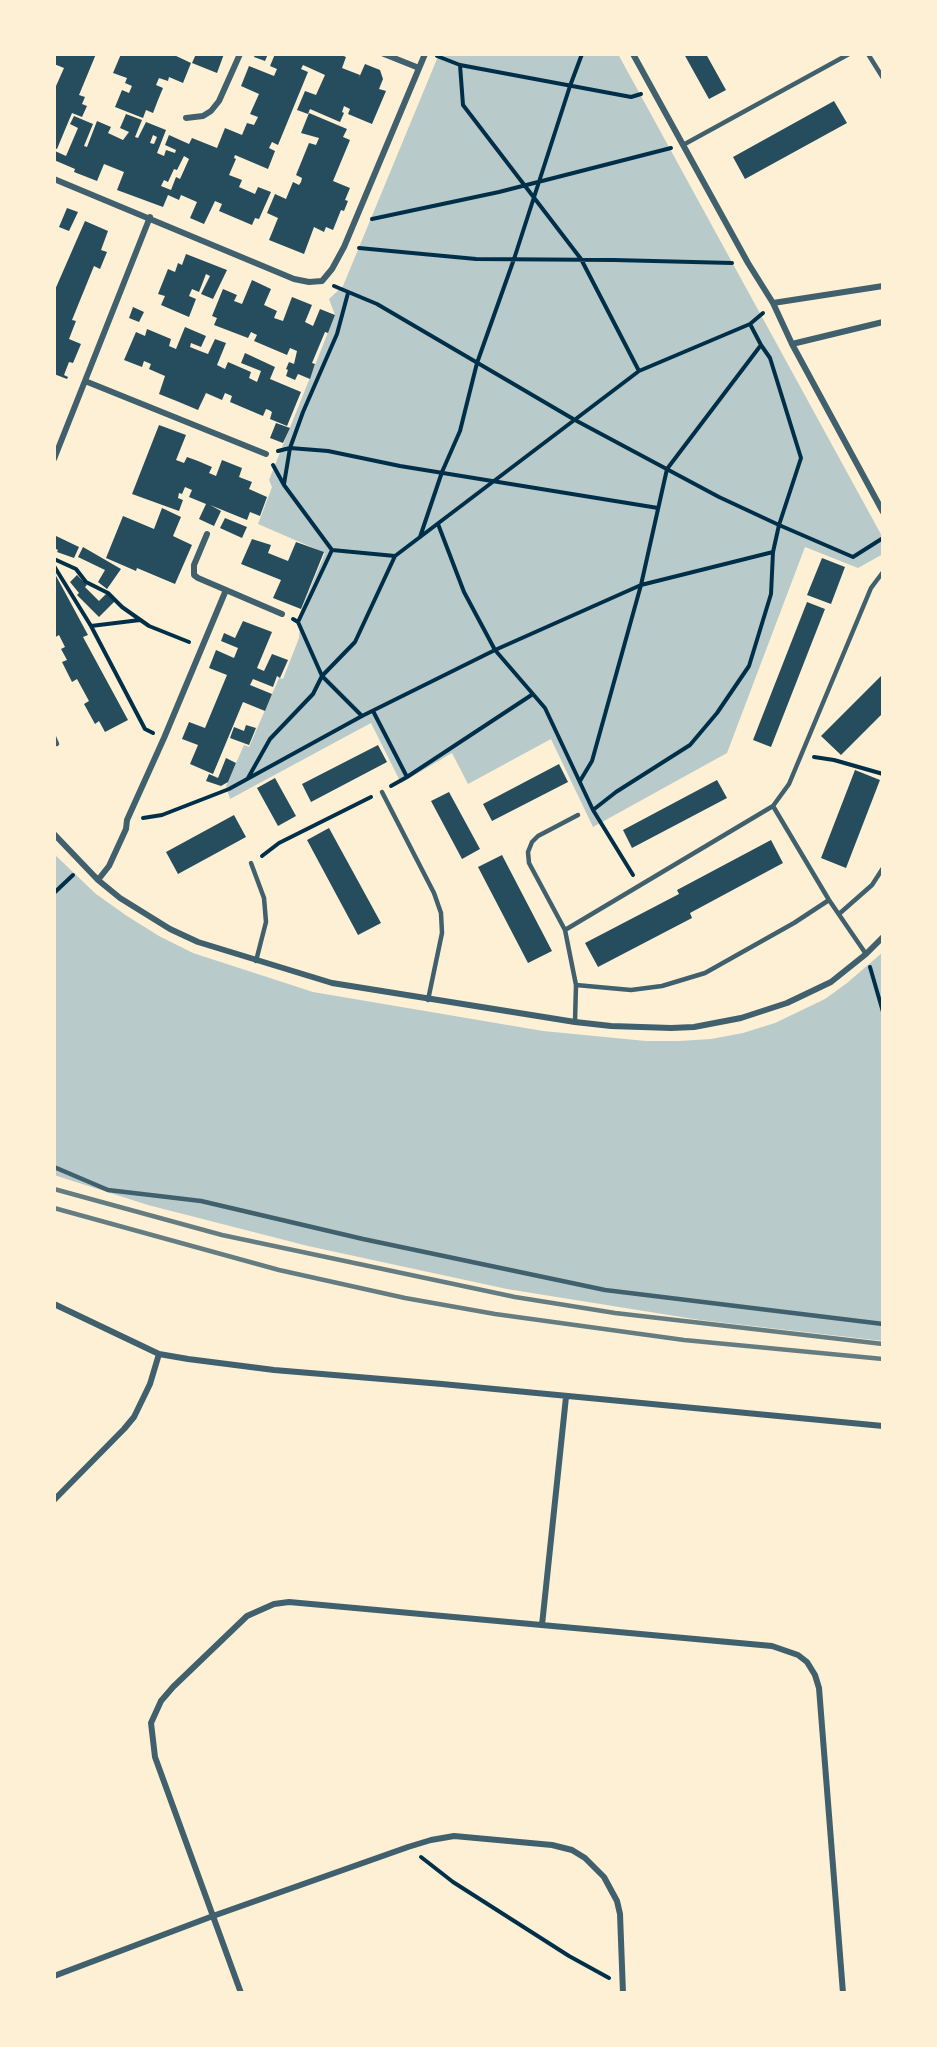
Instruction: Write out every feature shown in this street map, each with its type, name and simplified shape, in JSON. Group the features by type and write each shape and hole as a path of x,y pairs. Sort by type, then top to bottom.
{"street":[{"path":"186,118 204,116 211,111 219,101 240,54"},
{"path":"384,54 418,68"},
{"path":"54,179 150,217 294,279 309,282 322,281 332,269 344,247 424,54"},
{"path":"633,54 748,263 773,303 792,344 883,512"},
{"path":"54,459 150,217"},
{"path":"773,303 883,286"},
{"path":"792,344 883,322"},
{"path":"85,381 266,454"},
{"path":"207,534 194,565 194,575 282,614"},
{"path":"98,880 109,866 126,829 127,820 226,590"},
{"path":"54,834 98,880 144,914 198,942 332,983 574,1022 611,1026 694,1027 764,1012 831,982 883,937"},
{"path":"54,1304 159,1354 274,1370 883,1426"},
{"path":"54,1500 134,1417 150,1383 159,1354"},
{"path":"542,1625 566,1396"},
{"path":"241,1993 155,1757 151,1723 155,1711 167,1694 247,1616 274,1604 303,1602 772,1646 798,1655 807,1662 815,1675 819,1688 843,1993"},
{"path":"54,1976 213,1916 408,1847 454,1836 552,1845 577,1852 604,1877 618,1901 623,1993"}],"lane":[{"path":"683,145 849,54"},
{"path":"868,54 883,78"},
{"path":"565,930 773,806 789,784 871,588 883,572"},
{"path":"54,737 57,744"},
{"path":"381,792 434,893 441,913 442,933 428,1000"},
{"path":"773,806 829,900 866,954"},
{"path":"574,1022 576,986 565,930 529,863 528,852 532,842 538,836 578,815"},
{"path":"251,863 264,898 266,922 256,961"},
{"path":"839,914 872,885 883,868"},
{"path":"576,986 631,990 662,986 705,973 794,923 829,900"},
{"path":"54,1167 108,1190 201,1200 363,1239 605,1290 883,1324"}],"path":[{"path":"431,54 460,66 631,97 652,89"},
{"path":"420,538 442,472 460,431 477,363 582,54"},
{"path":"460,66 463,105 581,259 639,371"},
{"path":"353,223 525,185 683,145"},
{"path":"344,247 476,259 748,263"},
{"path":"322,281 377,304 575,420 719,497 779,525 853,557 883,538"},
{"path":"284,485 290,448 336,334 348,292"},
{"path":"248,778 270,739 313,694 322,676 355,642 395,556 639,371 750,324 773,303"},
{"path":"578,815 593,810 616,792 690,745 717,713 749,666 771,594 772,552 801,458 770,358 750,324"},
{"path":"580,781 592,761 641,585 667,469 761,345"},
{"path":"395,556 332,550 284,485 266,454 290,448 328,451 658,508"},
{"path":"438,524 465,592 495,650 545,708 593,810 640,886"},
{"path":"298,622 332,550"},
{"path":"127,820 162,815 229,789 362,716 495,650 641,585 772,552"},
{"path":"54,559 76,569 86,582 108,593 122,607 149,626 202,648"},
{"path":"54,566 91,626 145,729 164,738"},
{"path":"282,614 298,622 322,676 362,716"},
{"path":"91,626 140,620"},
{"path":"251,863 279,843 407,777 533,694"},
{"path":"373,711 407,777"},
{"path":"801,756 834,760 883,774"},
{"path":"54,893 83,866"},
{"path":"866,954 883,1012"},
{"path":"408,1847 472,1894 569,1956 623,1985"}],"shaded area":[{"path":"439,54 618,54 883,538 883,554 858,568 805,547 727,753 593,827 551,739 468,784 452,753 401,783 371,723 230,799 226,786 244,745 249,747 279,678 283,679 299,638 301,610 325,553 258,524 272,487 269,480 335,315 329,299 343,286"},
{"path":"54,854 96,894 159,936 193,953 313,992 543,1031 646,1041 711,1039 743,1033 775,1023 825,999 883,952 883,1341 700,1320 507,1289 308,1246 148,1205 54,1175"}],"building":[{"path":"54,54 96,54 79,95 85,97 82,104 87,106 82,117 72,113 57,149 54,148 54,85 56,86 64,68 54,64"},
{"path":"121,54 172,54 191,63 183,83 169,77 168,81 159,78 156,85 163,88 153,113 146,110 143,118 115,107 122,90 129,93 132,86 125,83 127,78 113,73"},
{"path":"196,54 224,54 217,73 192,63"},
{"path":"255,54 268,54 265,61 254,57"},
{"path":"275,54 339,54 346,57 342,68 360,75 358,80 365,64 380,70 383,79 379,89 386,91 372,124 348,114 350,109 344,106 340,122 310,109 308,114 297,110 305,91 316,95 325,75 303,65 301,69 308,72 278,145 272,142 269,148 275,151 268,169 235,155 234,158 236,159 229,175 242,180 239,187 255,194 258,187 271,192 259,219 255,218 252,225 219,211 222,204 215,201 204,224 190,218 197,202 181,195 179,200 168,195 163,207 117,190 124,172 104,164 97,181 74,172 75,169 54,160 55,151 66,156 78,128 70,124 74,116 93,124 84,146 87,147 97,121 111,127 108,133 123,140 129,132 120,128 126,114 142,120 135,137 138,138 146,122 166,130 157,153 164,156 166,150 175,153 176,150 165,145 169,135 189,144 192,138 217,148 225,128 242,135 247,123 254,125 258,117 250,114 259,94 241,86 249,66 274,76 277,69 270,66","holes":["153,135 157,137 154,144 150,143","184,156 189,159 180,179 176,177 171,190 161,186 164,180 168,182"]},
{"path":"684,54 706,54 726,90 709,99"},
{"path":"834,101 847,123 745,179 733,157"},
{"path":"309,113 347,129 343,137 350,140 333,181 350,188 345,200 348,201 344,211 341,210 333,230 326,227 324,232 314,227 304,254 269,240 278,218 267,213 275,194 286,199 293,182 299,185 301,182 302,178 296,175 309,143 316,145 319,138 301,133"},
{"path":"67,208 78,212 69,231 59,227"},
{"path":"85,221 108,231 101,250 107,252 100,269 94,266 72,320 76,321 69,339 81,344 73,363 69,362 64,375 68,377 67,379 54,374 54,292"},
{"path":"186,254 227,270 213,299 201,294 210,276 206,274 199,292 192,289 189,296 196,299 189,317 161,305 165,296 158,294 168,269 175,272 178,263 182,265"},
{"path":"252,280 271,289 264,305 277,311 274,318 283,321 292,297 312,305 305,322 313,326 320,309 335,315 312,363 315,364 310,379 298,374 295,380 286,376 289,362 294,364 297,351 290,348 287,355 254,341 257,335 251,332 248,338 214,325 217,318 212,316 223,289 237,295 234,301 242,304"},
{"path":"133,307 144,312 139,322 129,318"},
{"path":"185,327 206,336 201,347 191,343 190,347 200,351 208,354 215,339 226,343 217,365 225,369 228,362 251,372 249,378 257,382 261,371 241,363 245,353 275,367 270,379 301,392 287,426 270,419 272,412 269,410 266,409 263,416 230,402 232,396 225,393 222,400 206,393 198,410 159,394 165,376 149,369 151,364 144,361 142,367 124,360 136,332 145,336 147,329 171,339 169,346 176,349"},
{"path":"276,423 290,428 283,443 270,438"},
{"path":"159,425 186,435 176,460 184,463 187,457 198,461 212,467 209,473 216,476 222,460 242,468 239,477 252,482 249,489 267,497 260,516 250,512 247,520 210,505 221,511 214,526 199,519 206,504 189,497 192,490 185,487 182,494 179,493 178,498 183,500 179,511 132,494"},
{"path":"162,508 181,517 173,536 192,545 175,584 106,558 123,516 154,529"},
{"path":"225,518 247,527 242,538 220,528"},
{"path":"54,535 79,547 74,558 57,552 58,550 54,548"},
{"path":"252,539 271,545 268,553 288,561 296,542 324,552 301,609 273,598 281,580 241,564"},
{"path":"83,547 121,569 107,589 98,582 105,570 78,557"},
{"path":"822,558 845,567 831,604 807,595"},
{"path":"54,572 88,635 83,637 128,720 105,732 99,721 95,724 84,704 89,701 77,679 72,682 62,662 67,660 61,649 65,647 59,635 54,638"},
{"path":"77,575 99,601 107,593 115,601 99,617 77,595 79,593 70,582"},
{"path":"807,602 825,609 771,747 753,740"},
{"path":"243,621 272,632 257,668 264,671 272,654 288,660 280,678 277,676 273,687 253,679 250,685 272,694 265,711 243,702 213,774 190,764 198,745 182,739 189,722 205,728 227,675 209,668 216,650 234,658 238,648 221,641 224,633 235,638"},
{"path":"883,674 883,713 841,755 821,736"},
{"path":"246,725 256,728 249,745 230,738 234,727 244,731"},
{"path":"378,745 387,762 311,802 302,784"},
{"path":"226,758 236,763 228,782 221,786 206,781 209,774 218,778"},
{"path":"559,764 568,782 492,821 483,804"},
{"path":"855,770 880,780 846,868 821,858"},
{"path":"275,778 296,816 278,826 257,788"},
{"path":"717,780 727,798 632,848 623,830"},
{"path":"449,792 480,849 462,859 431,801"},
{"path":"234,815 246,837 178,874 166,852"},
{"path":"329,828 381,923 358,935 307,840"},
{"path":"771,840 783,863 690,913 692,918 598,967 585,943 679,894 677,890"},
{"path":"502,855 552,951 528,963 478,867"}],"railway":[{"path":"54,1189 222,1235 515,1297 615,1313 883,1344"},
{"path":"54,1208 279,1270 405,1298 495,1314 684,1340 883,1359"}]}
